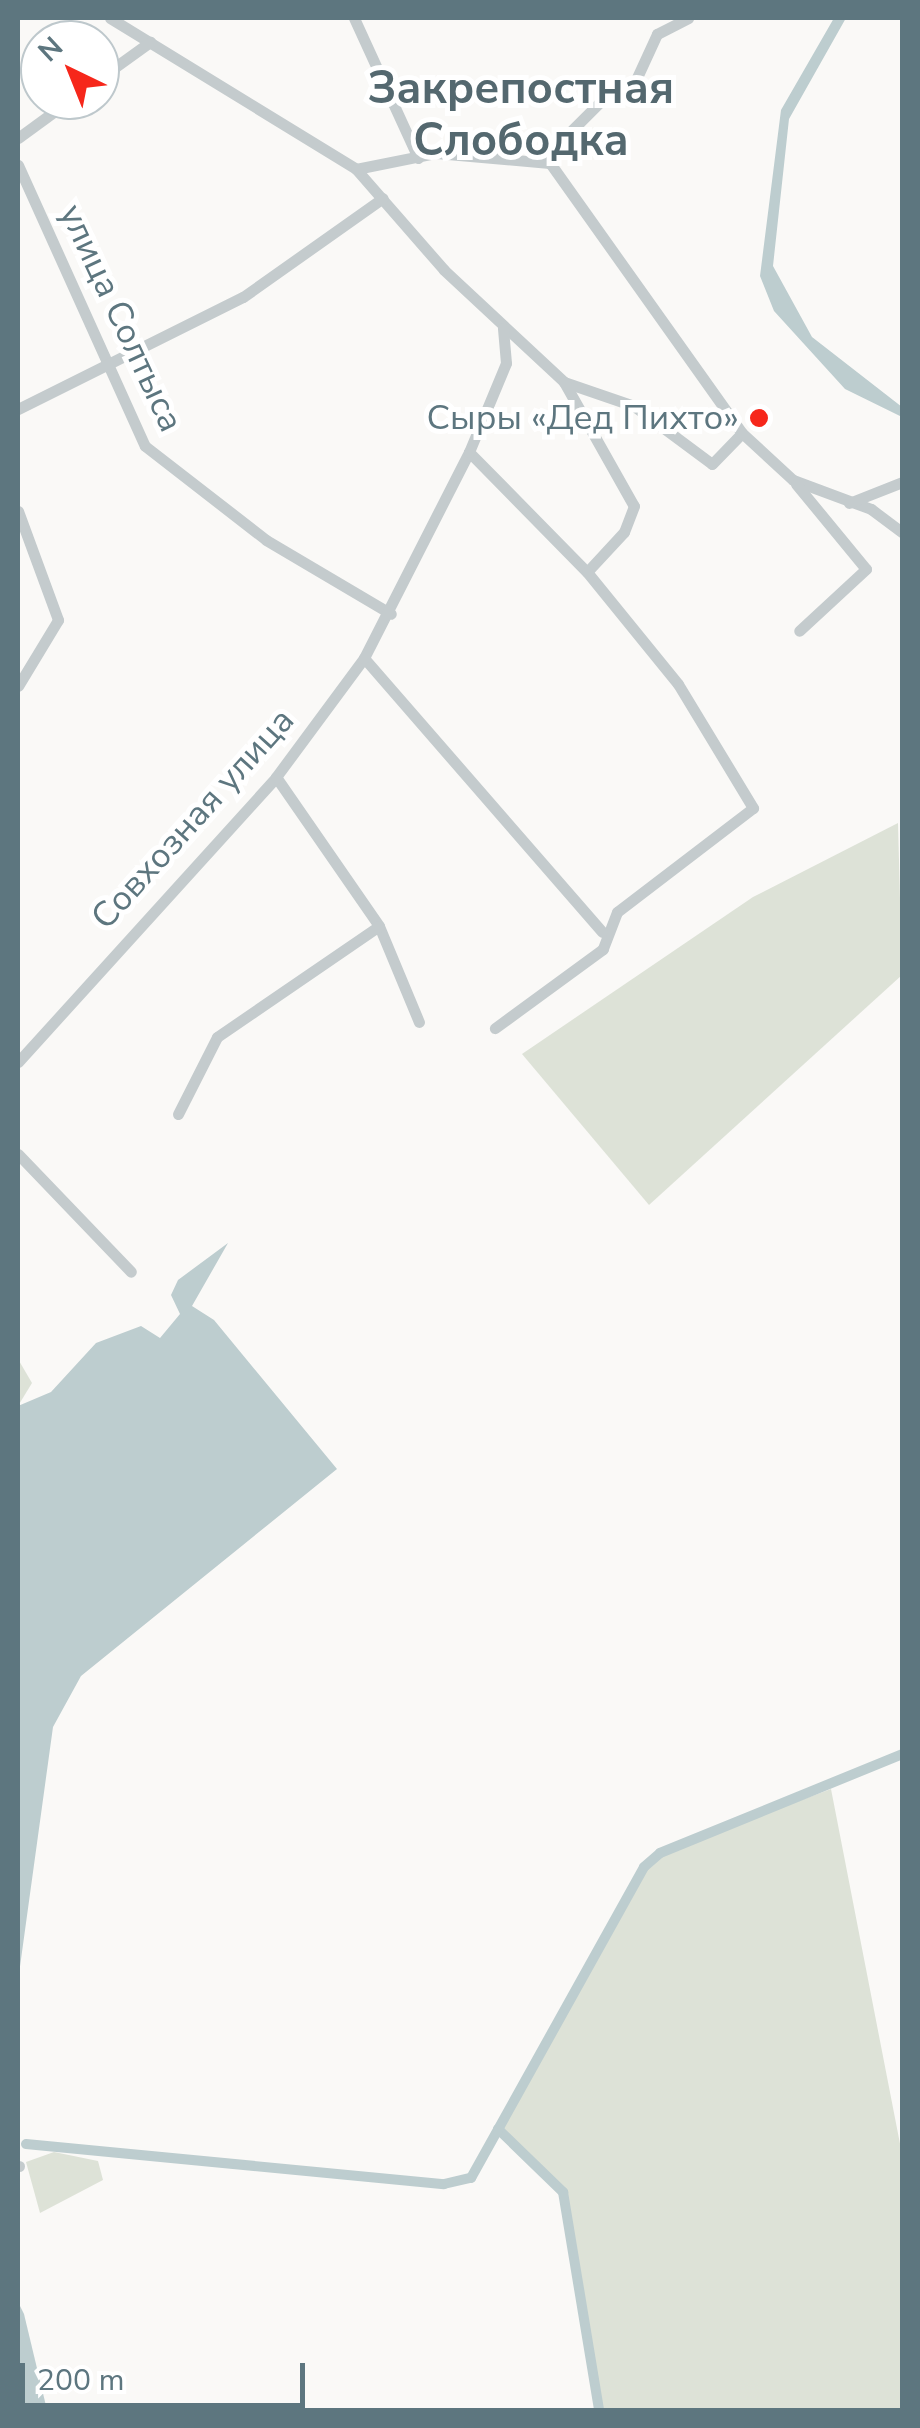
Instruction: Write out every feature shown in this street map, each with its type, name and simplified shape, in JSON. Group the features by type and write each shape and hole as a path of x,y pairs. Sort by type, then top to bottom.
{"street":[{"path":"110,18 356,169 503,328 564,382 634,506 624,532 588,572"},
{"path":"354,18 418,158"},
{"path":"542,160 601,101 634,84 657,34 688,18"},
{"path":"120,64 150,42"},
{"path":"18,138 43,120"},
{"path":"356,169 418,158 542,160 558,171 742,434 793,480 866,569 799,631"},
{"name":"улица Солтыса","path":"18,165 145,446 266,540 391,614"},
{"path":"18,409 108,369 316,253 384,198"},
{"name":"Совхозная улица","path":"18,1062 276,777 364,658 391,614 506,363 503,328"},
{"path":"564,382 634,406 712,464 742,434"},
{"path":"468,452 588,572 678,684 753,808 692,849 602,932"},
{"path":"793,480 849,503 902,532"},
{"path":"849,503 902,482"},
{"path":"18,511 58,630 18,686"},
{"path":"364,658 602,932 603,949 495,1028"},
{"path":"276,777 379,926 418,1022"},
{"path":"178,1114 217,1037 379,926"},
{"path":"18,1038 29,1048"},
{"path":"18,1154 131,1272"}],"shaded area":[{"path":"834,18 846,18 789,119 773,266 812,337 902,407 902,417 845,389 774,311 760,276 781,110"},
{"path":"898,823 902,975 649,1205 522,1054 753,897"},
{"path":"228,1243 192,1306 214,1320 337,1469 81,1676 53,1727 18,1981 18,1406 51,1392 96,1343 141,1326 160,1338 180,1314 171,1295 178,1280"},
{"path":"18,1359 32,1383 18,1406"},
{"path":"831,1789 902,2154 902,2410 599,2410 563,2192 498,2129 644,1867 660,1853"},
{"path":"54,2152 98,2161 103,2180 40,2213 26,2162"},
{"path":"18,2302 24,2314 47,2410 18,2410"}],"waterway":[{"path":"26,2144 444,2184 471,2178 644,1867 660,1853 902,1754"},
{"path":"498,2129 563,2192 599,2410"}],"place":[{"name":"Сыры «Дед Пихто»","path":"759,418"}],"district":[{"name":"Закрепостная Слободка","path":"521,115"}]}
